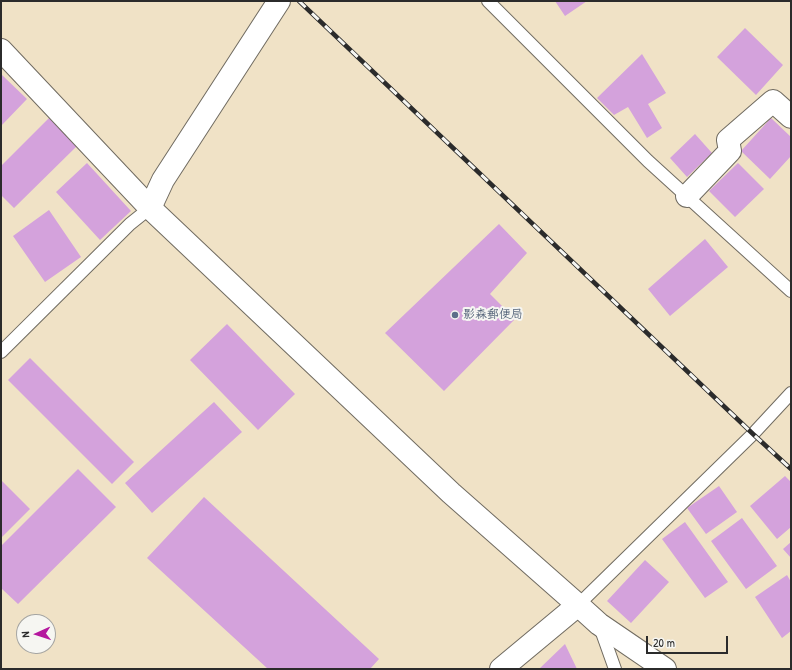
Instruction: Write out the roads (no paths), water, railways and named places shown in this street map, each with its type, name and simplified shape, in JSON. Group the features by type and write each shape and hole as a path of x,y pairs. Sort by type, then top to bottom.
{"street":[{"path":"150,208 163,180 279,1"},
{"path":"1,50 150,208 451,493 599,624 665,669"},
{"path":"687,196 730,151 728,140 773,101 791,117"},
{"path":"501,669 578,606"}],"lane":[{"path":"488,1 648,161 791,291"},
{"path":"1,352 130,224 150,208"},
{"path":"578,606 753,434 791,393"},
{"path":"599,624 615,669"}],"railway":[{"path":"299,1 791,469"}],"place":[{"name":"影森郵便局","path":"455,315"}]}
